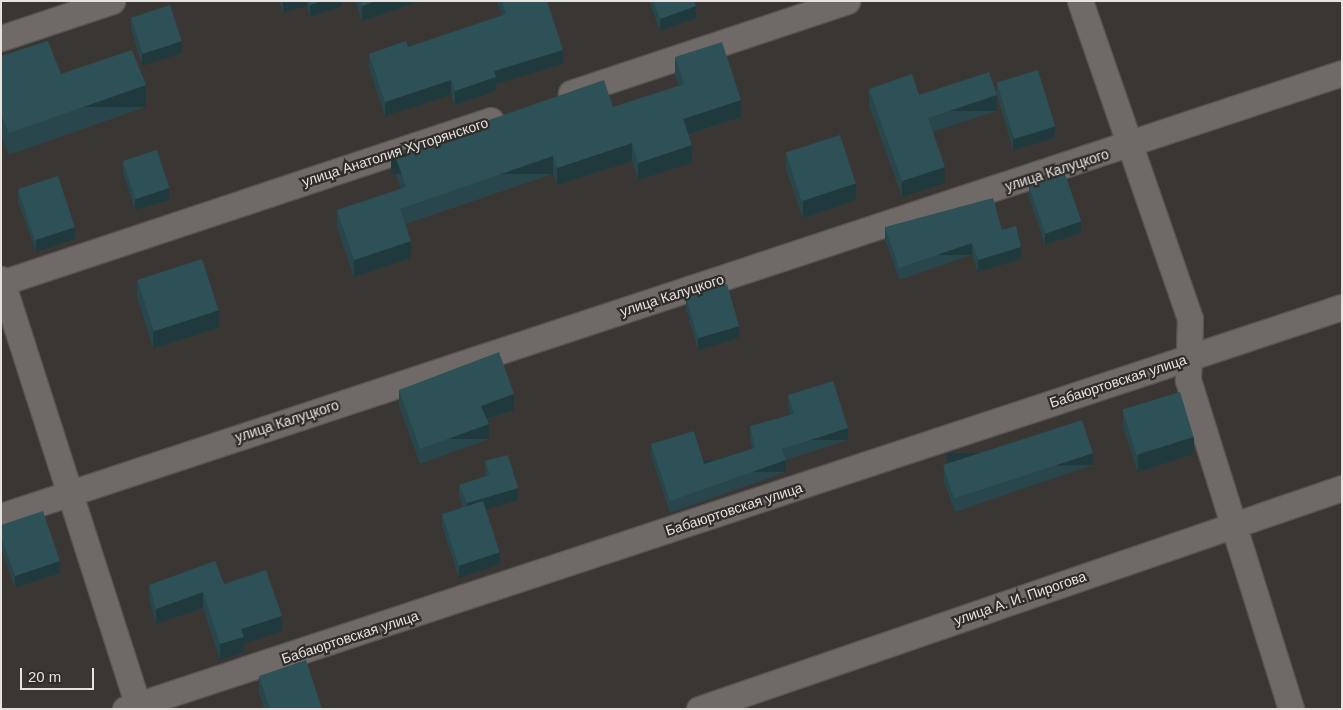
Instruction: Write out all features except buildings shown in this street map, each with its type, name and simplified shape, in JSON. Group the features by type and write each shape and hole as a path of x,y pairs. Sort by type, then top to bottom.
{"street":[{"path":"1,38 112,1"},
{"path":"543,102 847,1"},
{"path":"1080,1 1190,319 1188,380 1291,709"},
{"name":"улица Калуцкого","path":"1,516 1130,146 1342,73"},
{"name":"улица Анатолия Хуторянского","path":"2,281 515,112"},
{"path":"2,281 134,707"},
{"name":"Бабаюртовская улица","path":"134,707 1342,307"},
{"name":"улица А. И. Пирогова","path":"700,709 1342,488"}]}
